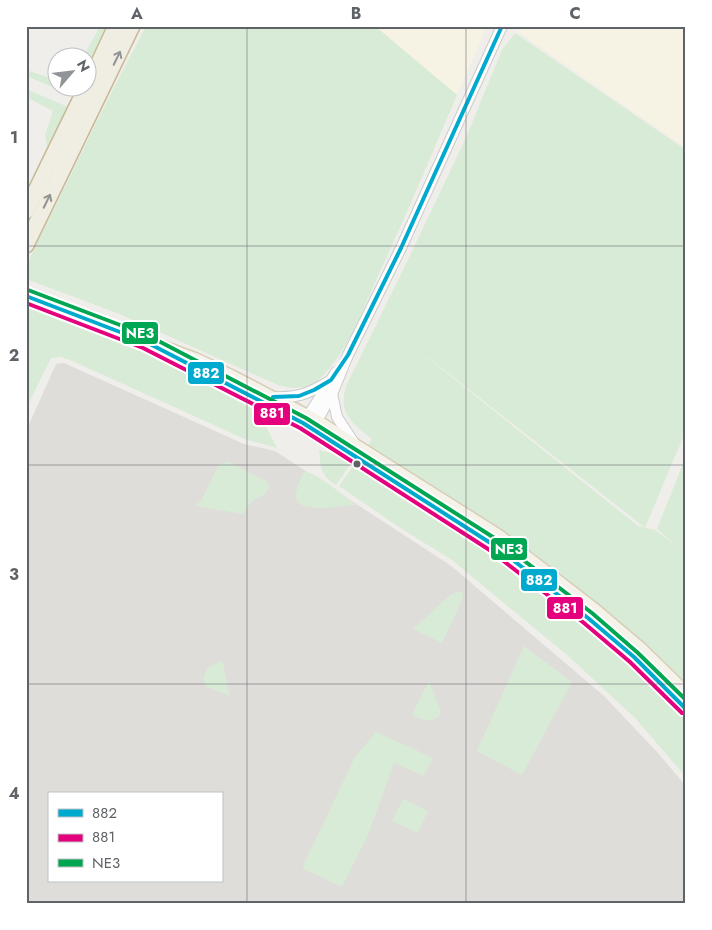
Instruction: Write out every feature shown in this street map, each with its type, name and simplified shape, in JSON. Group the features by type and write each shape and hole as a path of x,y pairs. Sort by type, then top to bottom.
{"highway":[{"path":"98,69 116,26"},
{"path":"98,76 132,26"},
{"path":"26,245 86,98"},
{"path":"26,211 78,120"}],"main road":[{"path":"26,296 195,359 273,398 515,561 634,657 686,708"},
{"path":"146,342 356,446 478,522 545,570 641,649 686,693"}],"street":[{"path":"310,422 332,394 348,355 377,299 502,26"},
{"path":"310,422 331,380 348,355"},
{"path":"273,398 306,394 331,380"},
{"path":"332,394 337,417 356,446"}],"shaded area":[{"path":"375,26 487,26 457,95"},
{"path":"521,26 686,26 686,148 518,32"},
{"path":"64,363 244,444 275,451 450,565 604,696 658,753 686,786 686,904 26,904 26,431 56,364"}],"green space":[{"path":"100,26 106,26 96,48 88,48"},
{"path":"146,26 375,26 457,95 351,336 331,367 319,380 305,390 302,387 291,388 278,385 117,313 26,279 26,266"},
{"path":"515,33 686,150 686,430 645,528 655,530 678,547 657,529 686,456 686,777 634,717 567,655 452,560 339,486 372,439 352,422 345,410 344,394 347,384 465,140 502,50","holes":["429,358 644,527 638,526"]},
{"path":"26,70 48,77 48,85 26,76"},
{"path":"26,89 68,107 47,147 45,135 53,111 26,97"},
{"path":"26,306 88,328 150,355 249,407 264,423 277,448 247,440 60,357 51,358 26,409"},
{"path":"319,450 334,454 350,465 336,485 327,478 322,470"},
{"path":"228,462 268,482 269,488 265,494 251,502 243,514 196,506 202,499 219,464"},
{"path":"304,471 324,481 356,505 313,508 299,503 296,498 296,491"},
{"path":"456,592 461,592 463,598 442,643 413,629 448,597"},
{"path":"524,646 572,682 522,775 477,751"},
{"path":"222,661 230,696 205,686 205,673 210,666"},
{"path":"429,681 440,709 440,715 433,720 426,720 412,715"},
{"path":"376,732 433,758 424,776 394,763 368,835 342,887 304,869 303,866 355,757"},
{"path":"403,799 428,811 418,833 392,821"}],"transit line":[{"name":"882","path":"273,397 299,396 314,390 331,380 348,355 401,248 502,26"},
{"name":"NE3","path":"28,290 149,336 306,418 496,539 592,613 638,653 686,700"},
{"name":"882","path":"26,296 146,342 303,423 492,544 588,618 634,657 686,709"},
{"name":"881","path":"26,303 143,348 300,428 488,549 584,623 630,662 682,713"}]}
